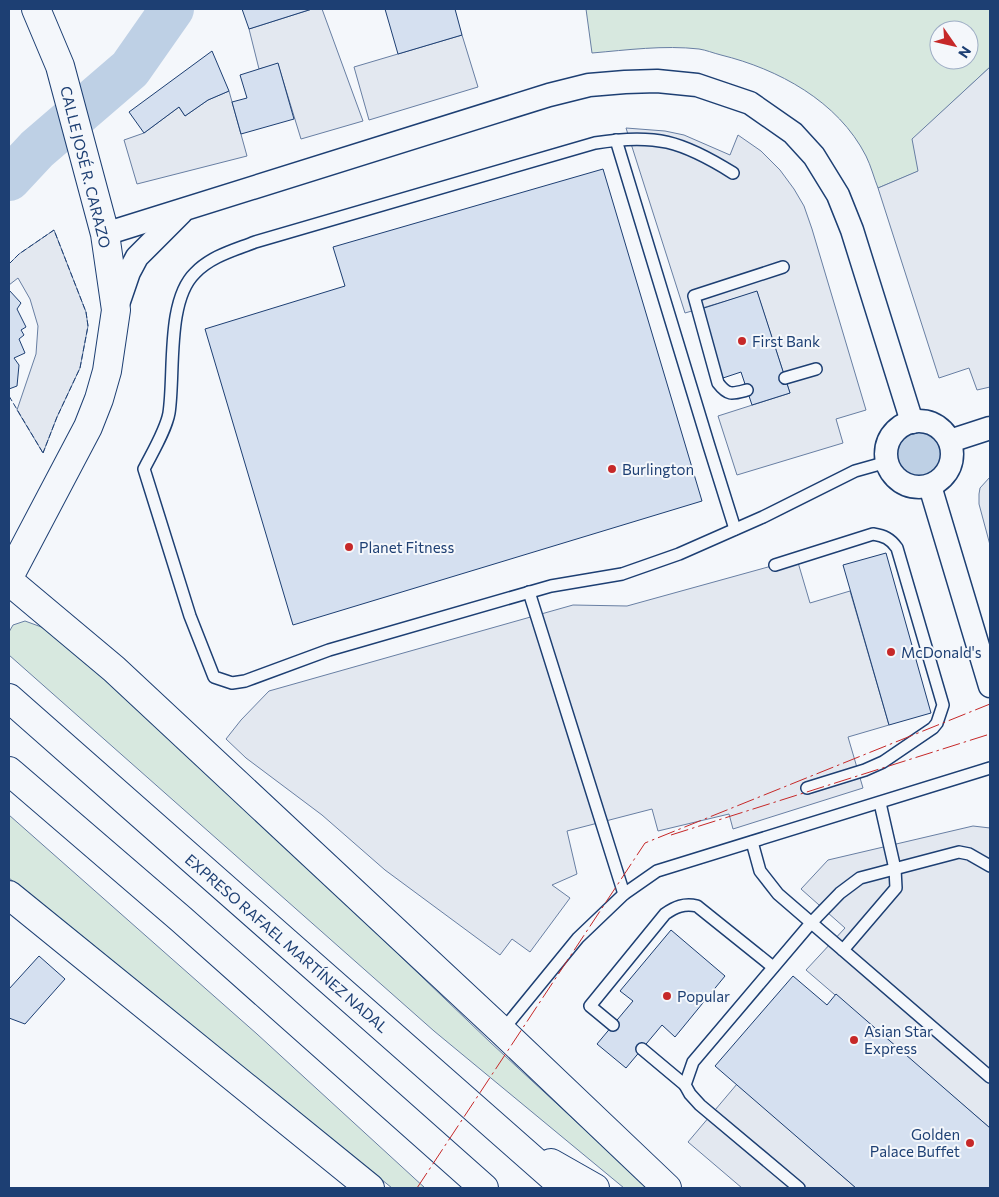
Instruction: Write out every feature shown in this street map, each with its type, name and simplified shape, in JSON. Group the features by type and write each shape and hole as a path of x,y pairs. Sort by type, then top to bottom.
{"main road":[{"name":"CALLE JOSÉ R. CARAZO","path":"9,577 88,426 99,399 107,371 116,310 105,234 60,66 36,9"},
{"path":"9,581 114,669 502,1031 667,1188"},
{"name":"EXPRESO RAFAEL MARTÍNEZ NADAL","path":"18,706 565,1188"},
{"path":"9,771 181,918 480,1186"},
{"path":"9,895 370,1188"},
{"path":"514,1143 595,1188"}],"street":[{"path":"105,234 549,95 607,83 657,81 698,85 750,102 793,133 814,156 838,195 852,230 912,422"},
{"path":"116,310 137,258 186,209"},
{"path":"923,421 933,424 941,429 950,442 952,457 950,468 944,477 930,486 916,487 906,485 897,480 890,471 886,451 892,437 903,426 912,422 923,421"},
{"path":"950,442 990,428"},
{"path":"930,486 990,686"}],"lane":[{"path":"733,174 710,159 680,145 638,139 616,140 586,146 255,242 218,256 195,272 185,285 174,323 169,415 144,469 190,616 214,677 232,683 245,681 329,650 529,592 551,586 622,574 679,554 787,506 855,471 887,462"},
{"path":"616,140 735,529"},
{"path":"747,390 733,394 724,390 718,383 694,296 784,267"},
{"path":"785,378 816,369"},
{"path":"775,565 873,534 892,540 897,548 942,706 938,723 933,728 883,762 865,770 807,788"},
{"path":"529,592 624,894"},
{"path":"502,1031 578,938 624,894 657,871 990,768"},
{"path":"843,950 896,888 895,869 880,803"},
{"path":"752,842 760,870 778,894 990,1077"},
{"path":"685,1085 692,1062 811,923 840,893 860,878 959,852 969,854 990,866"},
{"path":"613,1025 590,1006 664,914 677,907 684,905 697,906 773,967"},
{"path":"642,1049 685,1085 690,1094 700,1104 799,1188"}],"shaded area":[{"path":"312,9 322,9 363,121 301,139 278,64 259,69 249,29"},
{"path":"586,9 990,9 990,67 913,139 919,171 878,188 866,156 854,136 840,119 804,90 785,79 742,61 699,49 632,49 592,53"},
{"path":"462,35 478,87 369,120 354,67"},
{"path":"990,67 990,387 977,390 969,368 939,378 878,188 918,171 912,139"},
{"path":"229,91 247,156 137,184 124,140 144,133 179,107 185,116 208,100"},
{"path":"626,128 665,131 684,135 730,155 738,135 761,151 780,170 794,189 804,206 812,229 866,410 836,419 843,443 737,475 718,416 790,393 757,292 685,313"},
{"path":"54,230 86,312 88,326 80,368 57,417 43,453 17,410 36,354 38,326 30,299 18,278 9,285 9,264 19,254"},
{"path":"919,426 930,428 939,434 945,443 947,454 945,465 939,474 930,480 919,482 908,480 899,474 893,465 891,454 893,443 899,434 908,428"},
{"path":"990,477 990,545 979,504 979,494 980,488"},
{"path":"797,559 810,603 850,591 889,725 848,737 863,788 733,829 729,814 658,831 652,809 567,831 577,874 552,885 570,898 530,952 512,939 500,955 385,870 322,815 246,758 226,739 241,720 269,691 573,605 627,606"},
{"path":"25,621 66,636 491,1043 648,1188 624,1188 434,1031 9,655 9,632 13,625"},
{"path":"9,815 257,1034 425,1188 392,1188 9,878"},
{"path":"973,826 990,828 990,1128 806,970 845,928 801,889 828,860"},
{"path":"737,1084 856,1188 742,1188 688,1142"}],"water":[{"path":"919,429 928,431 936,436 941,444 943,453 941,462 936,470 928,475 919,477 910,475 902,470 897,462 895,453 897,444 902,436 910,431"}],"building":[{"path":"242,9 312,9 249,29"},
{"path":"385,9 455,9 462,35 398,54"},
{"path":"212,51 229,91 208,100 185,116 179,107 144,133 129,112"},
{"path":"278,63 294,119 241,134 232,102 247,98 240,75"},
{"path":"603,169 702,501 293,625 205,329 345,286 333,247"},
{"path":"9,290 21,303 17,309 26,327 21,330 24,335 19,339 25,353 14,358 19,365 17,386 9,389"},
{"name":"First Bank","path":"757,291 790,393 752,405 741,372 723,378 701,309"},
{"name":"McDonald's","path":"886,553 931,713 889,725 843,565"},
{"name":"Popular","path":"671,930 725,976 675,1037 662,1025 626,1068 597,1044 633,1001 620,991"},
{"path":"39,956 65,979 25,1024 9,1018 9,989"},
{"path":"793,976 827,1005 836,994 990,1128 990,1188 856,1188 715,1066"}],"waterway":[{"path":"9,179 37,149 130,69 172,9"}],"fence":[{"path":"9,264 19,254 54,230 86,312 88,326 80,368 57,417 43,453"},
{"path":"9,396 43,453"}],"power":[{"path":"417,1188 645,843 990,704"},
{"path":"671,835 990,734"}],"place":[{"name":"First Bank","path":"742,341"},
{"name":"Burlington","path":"612,469"},
{"name":"Planet Fitness","path":"349,547"},
{"name":"McDonald's","path":"891,652"},
{"name":"Popular","path":"667,996"},
{"name":"Asian Star Express","path":"854,1040"},
{"name":"Golden Palace Buffet","path":"970,1143"}]}
